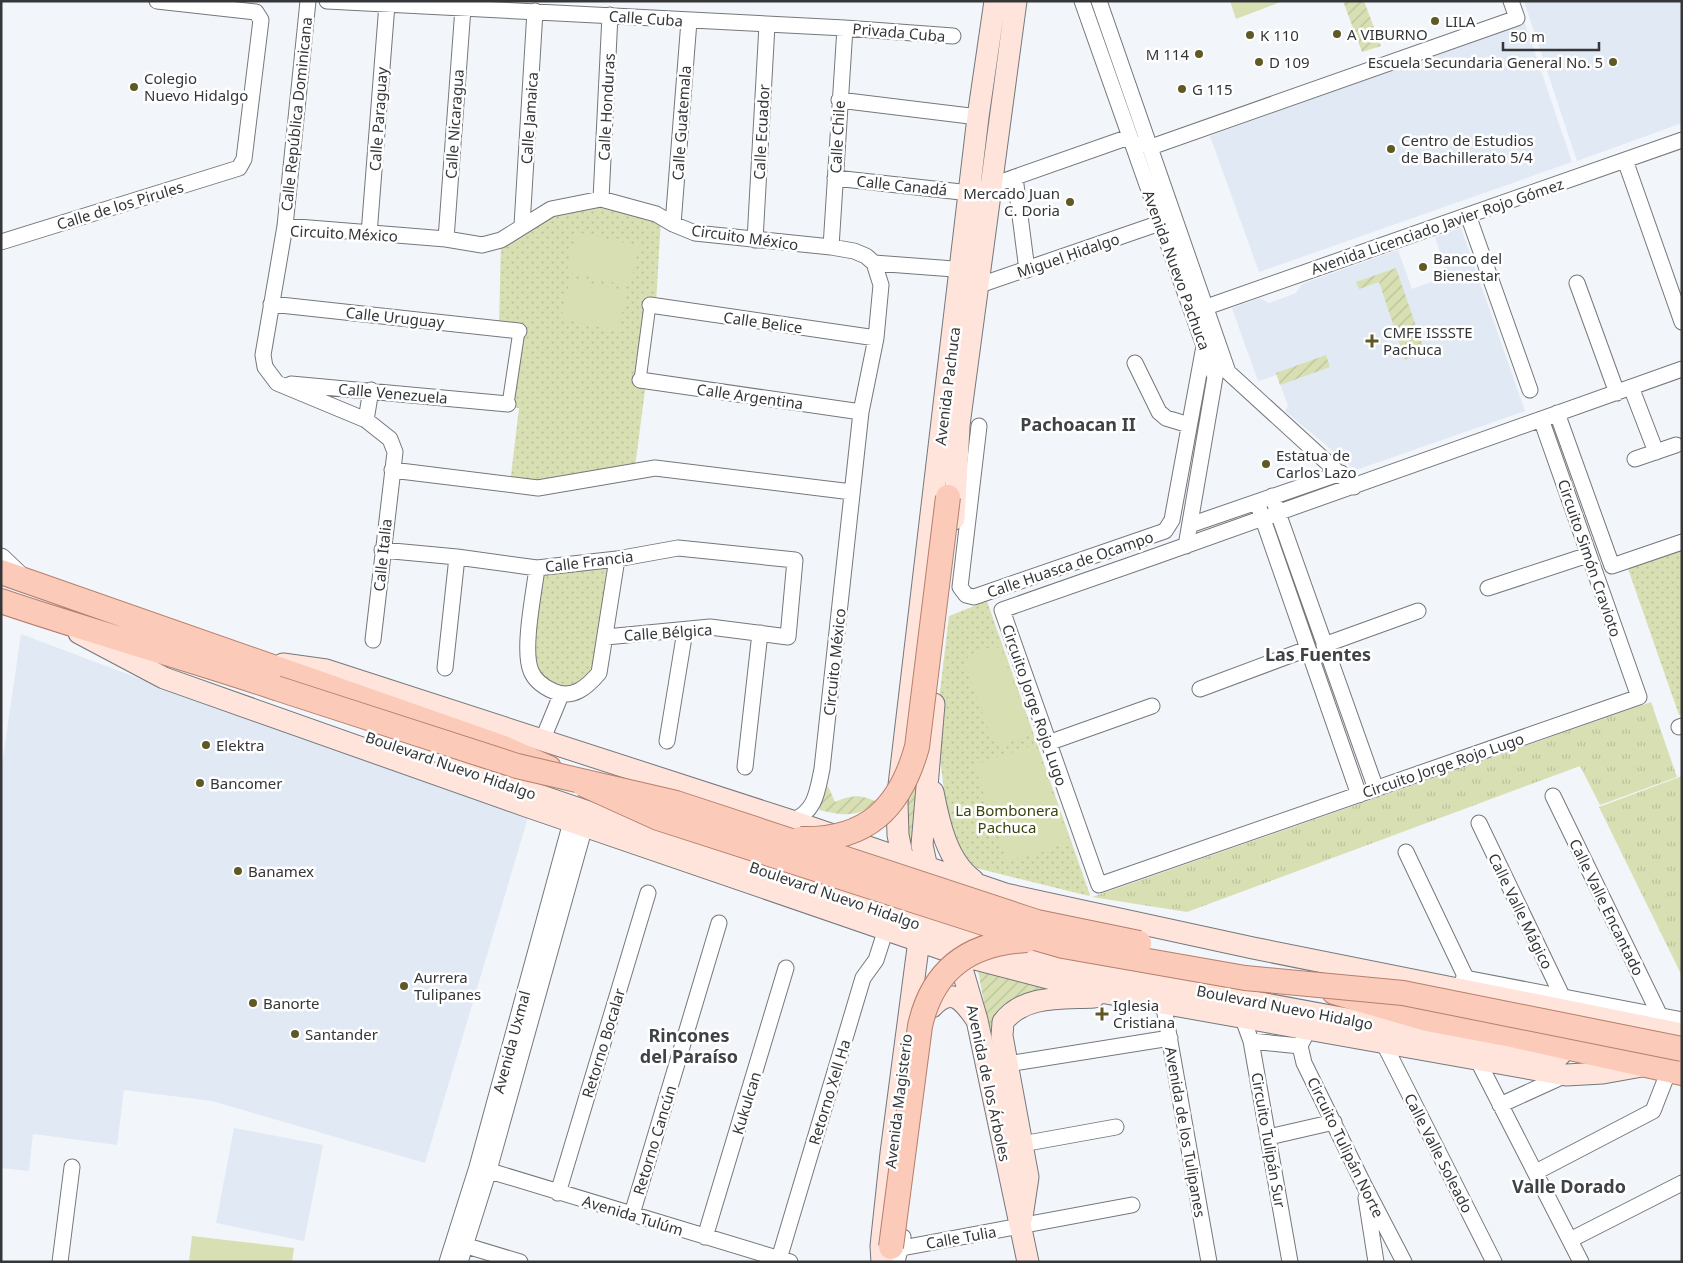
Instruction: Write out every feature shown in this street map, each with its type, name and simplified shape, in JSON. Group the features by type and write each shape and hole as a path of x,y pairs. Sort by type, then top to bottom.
{"main road":[{"name":"Avenida Pachuca","path":"903,859 897,816 900,771 978,118 995,1"},
{"name":"Avenida Pachuca","path":"969,427 977,286 1016,1"},
{"path":"789,830 827,838 858,829 888,807 909,773 917,747 948,497 969,427"},
{"path":"940,908 926,867 922,846 929,778 932,721 957,498 969,427"},
{"name":"Boulevard Nuevo Hidalgo","path":"1,566 12,576 261,661 518,753 658,818 1039,939 1246,978 1403,993 1682,1049"},
{"name":"Boulevard Nuevo Hidalgo","path":"1,600 178,669 654,834 846,907 918,931 951,935 1014,954 1076,969 1504,1048 1675,1072"},
{"path":"55,620 164,678 578,824 846,907 886,929 906,945 910,955 913,982"},
{"name":"Boulevard Nuevo Hidalgo","path":"55,620 180,655 517,766 903,859 1004,894 1682,1034"},
{"name":"Boulevard Nuevo Hidalgo","path":"261,661 326,670 542,741 1037,922 1256,968 1401,1013 1512,1035 1642,1066"},
{"path":"789,830 853,821 878,806 894,785 900,771"},
{"path":"929,778 935,803 956,866 979,885"},
{"path":"608,834 654,834"},
{"path":"903,859 918,931 930,952 936,970 932,1007"},
{"path":"846,907 910,889 920,881 926,867"},
{"path":"918,931 930,912 940,908 1004,894"},
{"name":"Avenida de los Árboles","path":"940,908 960,955 977,1020 1028,1262"},
{"path":"886,929 918,931 960,955 1106,993 1163,1002 1243,1019 1304,1038 1384,1044 1566,1075 1603,1073 1642,1066"},
{"name":"Avenida Magisterio","path":"892,1256 881,1246 918,931"},
{"path":"892,1256 920,1026 931,993 956,962 970,953 1006,941 1039,939"},
{"path":"1020,1227 1028,1177 1001,1028 1008,1015 1014,1010 1032,1002 1097,996 1106,993"},
{"path":"932,1007 944,997 958,998 977,1020"}],"street":[{"name":"Calle de los Pirules","path":"1,242 239,168 244,159 260,20 256,12 157,1"},
{"name":"Calle República Dominicana","path":"285,226 308,1"},
{"name":"Calle Cuba","path":"326,1 845,28"},
{"name":"Avenida Nuevo Pachuca","path":"1082,1 1204,346 1222,375 1341,473 1354,487"},
{"name":"Avenida Nuevo Pachuca","path":"1099,1 1206,307 1222,375 1186,546"},
{"path":"970,193 1129,137 1151,147 1517,18 1511,1"},
{"name":"Calle Paraguay","path":"370,234 387,4"},
{"name":"Calle Nicaragua","path":"446,239 463,8"},
{"name":"Calle Jamaica","path":"522,225 536,11"},
{"name":"Calle Honduras","path":"601,199 610,15"},
{"name":"Calle Guatemala","path":"673,224 689,21"},
{"name":"Calle Ecuador","path":"754,240 767,25"},
{"name":"Privada Cuba","path":"845,28 953,36"},
{"name":"Calle Chile","path":"831,247 845,28"},
{"path":"839,100 978,118"},
{"name":"Avenida Licenciado Javier Rojo Gómez","path":"1192,312 1682,140"},
{"path":"1625,160 1682,322"},
{"path":"1015,177 1027,270"},
{"name":"Calle Canadá","path":"835,178 970,193"},
{"name":"Circuito México","path":"277,383 265,367 262,355 285,226 446,239 482,245 501,240 522,225 551,209 601,199 656,214 694,233 831,247 854,251 866,256 874,263 881,286 876,338 861,412 822,769 814,802 789,830"},
{"path":"1468,215 1530,390"},
{"name":"Miguel Hidalgo","path":"977,286 1160,223"},
{"path":"874,263 954,269"},
{"path":"1577,283 1624,390 1656,452"},
{"name":"Calle Uruguay","path":"271,304 519,331"},
{"path":"640,380 650,305"},
{"name":"Calle Belice","path":"650,305 876,338"},
{"path":"508,404 519,331"},
{"name":"Calle Huasca de Ocampo","path":"969,427 960,587 966,595 974,597 1165,531 1172,520 1204,346"},
{"path":"1136,363 1159,412 1166,418 1189,425"},
{"name":"Circuito Jorge Rojo Lugo","path":"1639,697 1099,885 1002,610 1354,487 1682,369"},
{"path":"1198,384 1222,375"},
{"name":"Calle Argentina","path":"640,380 861,412"},
{"path":"277,383 366,420 382,430 390,439 395,452 392,470 538,488 655,468 852,492"},
{"name":"Calle Venezuela","path":"277,383 371,390 508,404"},
{"path":"366,420 371,390"},
{"name":"Circuito Simón Cravioto","path":"1557,413 1612,566 1682,542"},
{"name":"Circuito Simón Cravioto","path":"1541,419 1639,697"},
{"path":"1635,459 1676,445"},
{"name":"Calle Italia","path":"373,640 392,470"},
{"path":"1190,525 1341,473"},
{"path":"1272,496 1376,789"},
{"path":"1257,502 1359,794"},
{"name":"Calle Francia","path":"382,550 457,557 537,568 617,559 678,548 796,560 788,636"},
{"path":"1488,588 1588,554"},
{"path":"445,668 457,557"},
{"path":"1,558 12,576"},
{"path":"537,568 527,654 531,672 543,687 561,694 574,693 586,687 599,673 617,559"},
{"path":"1282,574 1298,569"},
{"path":"1324,645 1418,611"},
{"name":"Calle Bélgica","path":"606,636 685,631 710,627 788,636"},
{"path":"667,741 685,631"},
{"path":"745,767 760,633"},
{"path":"1200,689 1307,649"},
{"path":"542,741 561,694"},
{"path":"1048,743 1152,706"},
{"path":"1335,726 1351,720"},
{"name":"Calle Valle Encantado","path":"1553,796 1660,1018"},
{"name":"Calle Valle Mágico","path":"1478,823 1564,998"},
{"name":"Avenida Uxmal","path":"447,1262 459,1244 483,1168 578,824"},
{"path":"1406,852 1467,980"},
{"name":"Retorno Bocalar","path":"558,1193 648,893"},
{"name":"Retorno Cancún","path":"632,1214 719,923"},
{"name":"Retorno Xell Ha","path":"784,1260 863,978 876,960 886,929"},
{"name":"Kukulcan","path":"705,1237 786,968"},
{"name":"Boulevard Nuevo Hidalgo","path":"1362,969 1413,970 1682,1022"},
{"name":"Avenida de los Tulipanes","path":"1163,1002 1209,1262"},
{"name":"Avenida Magisterio","path":"892,1256 932,1007"},
{"name":"Circuito Tulipán Sur","path":"1243,1019 1251,1041 1290,1262"},
{"path":"1007,1064 1170,1038"},
{"path":"1251,1041 1304,1038"},
{"name":"Circuito Tulipán Norte","path":"1304,1038 1304,1063 1364,1187 1404,1262"},
{"name":"Calle Valle Soleado","path":"1384,1044 1494,1262"},
{"path":"1478,1061 1581,1262"},
{"path":"1536,1172 1653,1111 1675,1072"},
{"path":"1500,1105 1566,1075"},
{"path":"1269,1137 1334,1122"},
{"path":"1022,1144 1116,1127"},
{"path":"60,1262 72,1167"},
{"name":"Avenida Tulúm","path":"483,1168 558,1193 784,1260"},
{"path":"1570,1240 1682,1183"},
{"path":"1364,1187 1376,1262"},
{"name":"Calle Tulia","path":"892,1256 1020,1227 1132,1205"},
{"path":"459,1244 520,1262"},
{"name":"Avenida Uxmal","path":"459,1244 460,1262"}],"shaded area":[{"name":"Escuela Secundaria General No. 5","path":"1524,1 1682,1 1682,123 1577,161"},
{"name":"Centro de Estudios de Bachillerato 5/4","path":"1524,21 1572,162 1259,272 1210,136"},
{"name":"CMFE ISSSTE Pachuca","path":"1461,228 1525,411 1356,470 1285,411 1288,406 1277,375 1258,381 1232,308 1260,298 1269,303 1296,293 1302,284 1398,250 1412,289 1448,276 1435,237"},
{"path":"21,634 167,689 532,804 425,1163 212,1101 124,1090 117,1145 33,1134 29,1171 1,1168 1,772"},
{"path":"234,1128 323,1145 304,1241 216,1223"}],"green space":[{"path":"1230,1 1283,1 1236,19"},
{"path":"1343,1 1364,1 1381,46 1362,52"},
{"path":"602,201 661,218 656,304 649,304 646,383 635,467 510,484 519,408 512,407 521,329 499,326 501,242 551,210"},
{"path":"576,232 639,246 630,286 567,272"},
{"path":"1396,268 1425,352 1405,360 1379,282 1359,289 1356,282"},
{"path":"570,279 627,291 618,331 561,319"},
{"path":"1326,355 1330,367 1280,385 1276,373"},
{"path":"1682,543 1682,714 1679,715 1626,563"},
{"path":"617,559 599,673 574,693 531,672 537,568"},
{"name":"La Bombonera Pachuca","path":"987,601 1089,896 972,867 963,857 946,806 936,725 949,616"},
{"path":"994,646 1001,649 1030,731 1026,736 1000,745 992,741 965,663 969,655"},
{"path":"1651,702 1677,777 1600,805 1580,766 1187,912 1092,897"},
{"path":"927,743 913,848 910,848 903,803"},
{"path":"1035,745 1069,841 1030,857 1027,855 1007,862 974,765"},
{"path":"1682,776 1682,976 1599,807"},
{"path":"828,786 835,802 855,796 875,801 863,811 856,813 842,814 819,810 822,795"},
{"path":"982,969 1080,992 1040,993 1015,999 1005,1005 997,1014 992,1027 989,1029 978,971"},
{"path":"192,1236 294,1248 292,1262 189,1262"}],"place":[{"name":"LILA","path":"1435,21"},
{"name":"A VIBURNO","path":"1337,34"},
{"name":"K 110","path":"1250,35"},
{"name":"M 114","path":"1199,54"},
{"name":"D 109","path":"1259,62"},
{"name":"Escuela Secundaria General No. 5","path":"1613,62"},
{"name":"Colegio Nuevo Hidalgo","path":"134,87"},
{"name":"G 115","path":"1182,89"},
{"name":"Centro de Estudios de Bachillerato 5/4","path":"1391,149"},
{"name":"Mercado Juan C. Doria","path":"1070,202"},
{"name":"Banco del Bienestar","path":"1423,267"},
{"name":"CMFE ISSSTE Pachuca","path":"1372,341"},
{"name":"Estatua de Carlos Lazo","path":"1266,464"},
{"name":"Elektra","path":"206,745"},
{"name":"Bancomer","path":"200,783"},
{"name":"Banamex","path":"238,871"},
{"name":"Aurrera Tulipanes","path":"404,986"},
{"name":"Banorte","path":"253,1003"},
{"name":"Iglesia Cristiana","path":"1102,1014"},
{"name":"Santander","path":"295,1034"}],"district":[{"name":"Pachoacan II","path":"1078,424"},
{"name":"Las Fuentes","path":"1318,654"},
{"name":"Rincones del Paraíso","path":"689,1045"},
{"name":"Valle Dorado","path":"1569,1186"}]}
